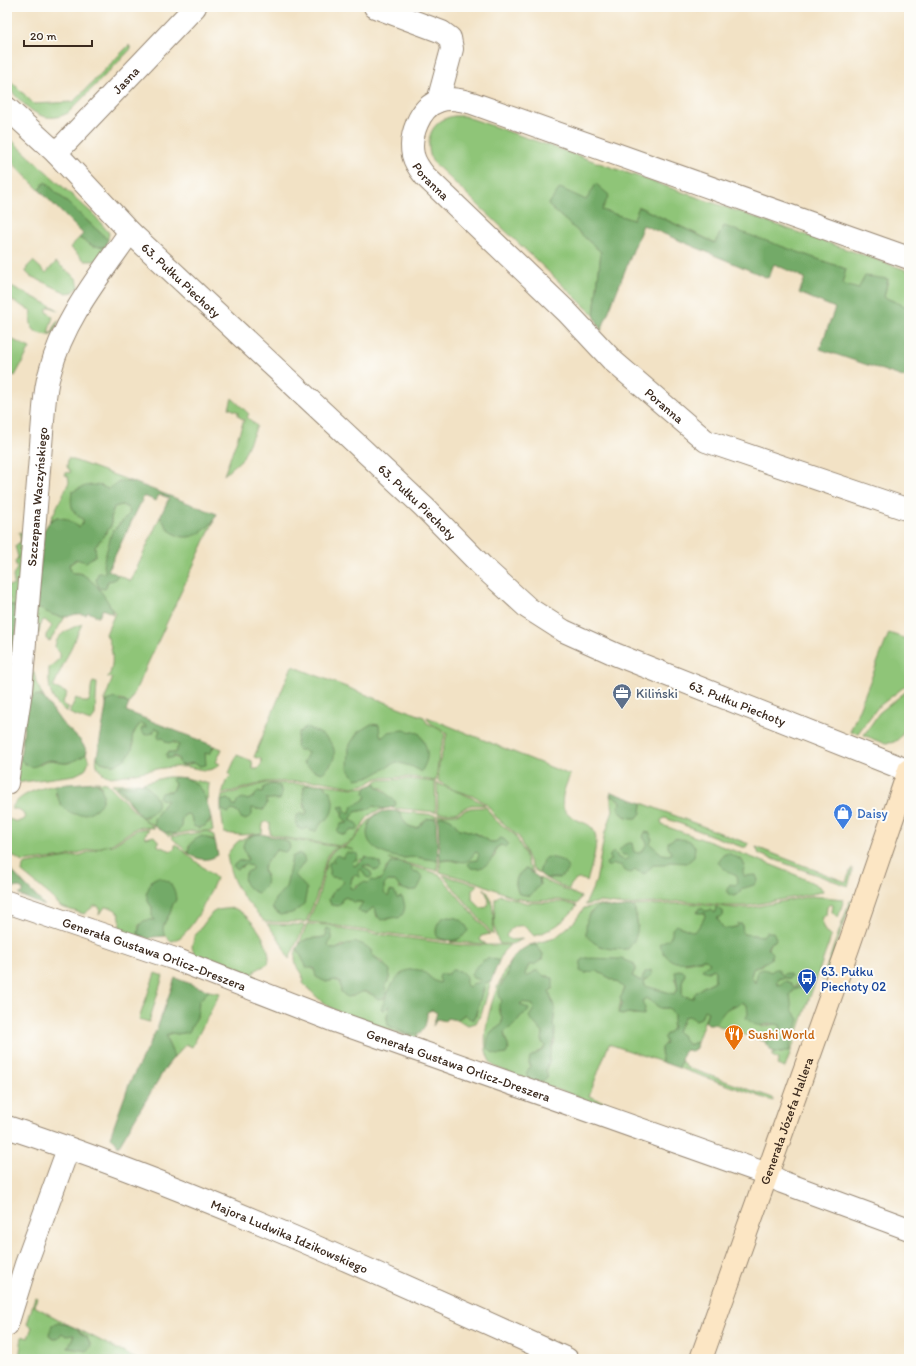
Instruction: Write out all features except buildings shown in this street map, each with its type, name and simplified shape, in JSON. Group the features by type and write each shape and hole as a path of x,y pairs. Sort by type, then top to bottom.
{"street":[{"name":"Jasna","path":"56,153 195,7"},
{"path":"375,7 442,32 450,38 452,49 438,101 449,99 460,100 486,106 909,258"},
{"name":"Poranna","path":"438,101 426,111 416,128 412,146 413,156 419,168 567,312 613,361 706,441 909,510"},
{"name":"63. Pułku Piechoty","path":"7,108 56,153 130,232 424,507 484,567 539,616 564,631 617,655 909,771"},
{"name":"Szczepana Waczyńskiego","path":"7,783 21,691 44,408 50,371 63,338 73,319 130,232"},
{"name":"Generała Józefa Hallera","path":"701,1359 848,948 909,771"},
{"name":"Generała Gustawa Orlicz-Dreszera","path":"7,902 175,959 338,1022 767,1174 782,1182 909,1229"},
{"name":"Majora Ludwika Idzikowskiego","path":"7,1127 231,1211 567,1359"},
{"path":"7,1325 68,1149"}],"green space":[{"path":"129,45 131,49 68,113 58,117 42,116 34,112 20,101 7,87 7,77 34,104 73,102"},
{"path":"464,116 909,271 909,308 884,297 888,280 858,289 842,284 846,269 723,227 716,243 639,207 633,220 601,210 586,200 548,205 601,252 594,315 432,161 429,146 431,132 440,122 446,118"},
{"path":"8,137 95,216 109,233 108,240 45,182 39,190 7,157"},
{"path":"45,182 108,240 105,247 93,246 79,238 83,234 39,190"},
{"path":"596,184 609,195 602,210 633,220 639,207 715,243 724,226 846,269 842,284 858,289 865,276 888,279 884,297 909,308 909,379 820,349 835,308 799,293 805,278 774,264 768,278 643,225 601,331 594,315 601,252 548,205 560,188 586,200"},
{"path":"79,238 93,246 105,247 96,261 85,261 70,247"},
{"path":"33,261 46,273 56,262 77,279 79,287 73,292 67,293 30,276 26,272 27,267"},
{"path":"7,284 57,309 58,311 51,307 47,308 47,312 53,317 48,333 52,333 56,322 59,320 53,334 41,334 34,330 31,322 32,311 7,298"},
{"path":"7,337 30,348 15,376 7,373"},
{"path":"232,398 249,414 247,417 257,426 242,459 224,475 244,420 238,416 238,412 229,408"},
{"path":"68,458 133,482 119,482 108,490 100,485 83,523 79,528 67,519 57,517 50,521 69,482 68,476 65,475 66,473 71,472 67,467"},
{"path":"119,482 133,482 217,514 209,526 198,534 185,537 178,536 169,529 160,517 169,498 161,495 158,496 156,501 144,496 108,570 118,575 114,580 108,581 105,589 99,588 96,580 98,573 105,573 103,564 112,532 130,513 128,508 122,505 114,507 111,517 111,526 95,547 96,555 86,562 76,559 69,565 72,573 82,574 96,586 109,603 113,614 103,609 99,617 88,612 86,615 77,614 67,617 60,617 36,607 44,530 50,521 57,517 67,519 79,527 83,523 83,519 76,514 72,508 72,492 90,485 108,489"},
{"path":"122,505 128,508 130,513 112,532 105,573 105,589 108,581 114,580 118,575 131,581 160,517 170,531 200,532 214,521 129,704 121,699 107,701 107,709 105,699 112,680 112,677 108,678 112,667 112,650 106,634 115,613 90,580 80,573 72,573 69,565 95,547 111,526 111,517 114,507"},
{"path":"19,532 23,533 19,608 8,604 7,606 7,603 11,599 7,597 7,586 14,585 13,576 17,568 15,562 18,557 15,546 21,541"},
{"path":"8,604 19,608 15,644 7,647"},
{"path":"36,607 56,616 65,617 50,641 46,639 46,635 52,626 45,620 41,621 39,633 34,635"},
{"path":"82,624 53,687 67,693 62,704 69,708 67,711 68,712 56,703 53,697 49,684 49,668 60,658 60,653 55,648 61,635 73,627"},
{"path":"889,633 909,640 909,683 878,707 858,733 850,732"},
{"path":"15,644 12,679 7,676 7,647"},
{"path":"292,666 424,717 427,723 441,730 445,735 439,755 436,781 410,777 377,778 368,784 353,787 320,781 266,782 222,794 226,781 231,776 229,773 237,755 252,761 253,769 258,769 262,763 261,759 254,757"},
{"path":"31,672 34,672 36,682 44,698 41,695 27,702"},
{"path":"7,676 12,679 10,705 7,705"},
{"path":"93,682 97,683 95,716 91,721 69,713 76,698 83,702 88,702 92,684"},
{"path":"909,689 908,713 904,730 900,737 895,742 885,743 864,735 879,713"},
{"path":"36,695 44,698 62,723 80,740 87,751 86,754 68,763 51,760 33,767 25,764 20,759 27,702"},
{"path":"115,698 129,704 126,711 214,746 209,754 205,753 206,765 200,766 193,763 180,765 178,758 174,756 167,758 166,754 169,752 175,753 179,745 175,742 167,743 163,738 159,739 158,735 160,730 155,728 153,733 145,735 141,730 143,727 146,728 145,725 141,723 132,737 132,750 127,757 115,765 101,762 97,757 107,701"},
{"path":"427,717 570,775 563,796 563,808 571,817 586,823 591,827 596,836 594,856 587,882 582,879 576,880 569,890 545,878 551,879 542,864 539,873 532,868 519,837 496,817 487,805 476,797 454,790 438,781 439,764 447,734 442,729 430,723"},
{"path":"141,723 145,725 146,728 141,730 155,728 160,729 163,738 179,745 175,753 169,752 166,754 167,758 177,758 184,766 193,763 200,766 205,759 205,753 212,751 214,746 222,749 216,762 220,764 209,770 188,767 169,767 111,777 102,772 96,761 97,757 101,762 108,764 134,745 132,737"},
{"path":"371,724 379,725 380,735 383,737 388,732 403,730 419,733 425,743 427,752 426,761 421,772 413,767 396,762 372,776 356,779 348,768 349,746 358,732"},
{"path":"305,727 321,734 328,739 332,745 334,758 330,766 322,773 313,770 303,763 308,753 303,750 299,750 296,747 298,734"},
{"path":"86,754 89,761 85,770 75,775 16,783 20,759 40,765 52,760 68,763"},
{"path":"167,777 174,777 172,780 175,783 172,791 167,791 164,798 167,800 166,803 163,805 153,823 154,826 141,817 147,817 145,784 142,783"},
{"path":"174,777 190,780 196,784 204,795 211,818 205,826 198,828 193,826 191,816 188,814 184,815 181,821 182,827 175,834 164,832 154,826 154,819 167,800 160,799 159,797 161,793 172,791 175,784 172,780"},
{"path":"182,777 209,784 207,803 201,790"},
{"path":"410,779 435,782 436,812 392,808 395,805 395,801 389,797 384,789 373,784 377,780"},
{"path":"96,782 107,783 132,809 154,828 136,828 112,844 64,857 22,862 7,852 7,829 9,819 17,822 25,819 23,812 18,809 11,809 24,795 55,785 56,797 102,787"},
{"path":"96,782 102,792 102,801 97,808 88,813 78,814 67,811 59,801 55,785"},
{"path":"138,783 134,786 118,786 137,812 112,784"},
{"path":"138,783 145,784 155,796 158,804 153,812 141,817 123,791 116,787 134,786"},
{"path":"266,783 310,784 304,787 304,804 307,813 298,821 297,827 302,830 327,787 321,784 353,788 366,787 364,793 367,796 350,813 347,813 344,808 342,810 342,815 348,823 343,823 348,831 352,830 353,822 350,820 355,812 369,809 374,806 385,809 370,815 355,837 346,844 340,846 286,838 270,834 270,823 266,821 263,824 262,833 241,835 224,833 221,809 224,811 232,810 238,812 252,808 264,810 264,792 258,792 254,797 233,806 227,799 221,801 222,796"},
{"path":"376,783 377,787 395,801 396,805 391,808 379,808 374,806 369,809 355,812 350,820 357,823 358,828 356,831 352,830 344,835 337,832 341,824 348,823 342,817 343,812 339,807 344,806 345,811 350,813 354,805 365,799 367,796 364,793 366,787"},
{"path":"437,783 473,798 485,805 471,805 455,813 438,813"},
{"path":"272,784 280,786 282,794 280,800 266,799 267,804 263,810 252,808 252,815 246,820 241,818 238,812 232,810 228,813 221,809 221,801 227,799 232,802 233,806 236,805 237,801 243,798 248,800 254,797 258,791 263,792 264,787"},
{"path":"310,784 323,785 330,791 333,801 330,816 322,822 316,831 311,831 307,828 302,830 297,827 296,816 302,813 305,816 307,813 303,794 304,787"},
{"path":"611,792 642,803 641,813 637,818 631,818 623,815 618,807 621,803 620,800 610,795"},
{"path":"610,795 615,796 621,803 618,807 620,812 626,817 641,813 642,803 749,844 746,847 742,847 665,818 661,820 662,825 775,866 815,884 823,890 822,892 747,906 727,906 685,901 624,905 600,902 585,905 596,881 605,832 613,810"},
{"path":"486,807 494,819 515,835 525,854 528,865 534,873 526,869 518,876 516,880 516,887 519,894 540,885 539,878 581,897 577,904 560,900 532,901 515,898 479,883 440,872 440,861 451,860 458,862 477,852 480,854 477,860 471,861 483,867 495,856 496,848 501,845 495,842 490,842 471,832 459,829 452,821 445,817 438,818 438,815 457,814 470,808"},
{"path":"387,811 395,811 401,814 406,824 410,827 417,828 427,819 436,818 438,860 391,856 373,846 367,835 369,824 374,816"},
{"path":"395,811 436,815 436,818 427,819 417,828 410,827 403,820 401,814"},
{"path":"378,813 371,819 404,858 413,857 438,860 438,871 389,859 398,862 391,863 386,868 383,877 371,883 356,885 354,889 350,888 351,880 361,869 363,871 364,865 378,870 361,859 355,866 343,858 335,862 344,882 334,891 329,899 331,905 346,897 353,902 364,902 370,911 372,907 375,908 377,917 386,920 392,917 397,898 390,891 388,897 384,893 384,885 388,881 396,881 400,889 412,871 411,866 439,874 490,934 481,936 480,940 486,944 450,942 458,940 444,917 438,923 436,934 437,937 447,941 308,922 318,898 327,860 332,852 340,847 354,850 343,847 354,840 373,816"},
{"path":"188,814 191,816 192,821 209,823 211,818 213,831 191,831 168,836 164,832 169,833 182,827 181,821 184,815"},
{"path":"443,816 451,819 459,829 475,834 490,842 495,842 501,838 509,845 506,847 501,845 496,848 493,857 488,864 480,868 471,868 468,864 471,861 477,860 479,855 477,852 474,853 469,860 464,862 449,860 440,861 438,818"},
{"path":"149,829 145,835 146,838 154,836 158,841 158,846 172,851 175,848 175,844 216,878 198,916 184,934 177,939 170,941 163,931 164,925 176,900 149,903 152,907 153,916 156,920 139,925 138,934 142,937 118,931 120,918 117,911 114,909 105,907 99,915 100,909 98,906 94,906 84,914 61,907 51,896 22,872 23,866 26,864 81,855 105,846 113,845 136,830"},
{"path":"208,831 213,834 215,841 210,838 189,845 188,853 171,837"},
{"path":"645,832 650,833 652,839 650,844 662,854 670,855 671,852 668,848 668,842 675,838 691,841 695,847 694,857 687,863 669,862 665,865 653,865 645,874 635,870 631,873 626,872 621,865 617,866 613,864 607,866 606,863 610,860 610,855 613,852 618,858 625,860 628,858 627,855 623,855 619,851 621,847 626,844 632,843 634,852 639,853 644,849 647,843 643,837"},
{"path":"261,834 279,838 289,843 290,848 285,852 276,850 266,862 263,870 267,880 263,889 257,893 249,888 244,881 245,874 253,868 245,864 237,869 233,866 238,861 248,860 243,846 245,840 253,835"},
{"path":"253,835 243,846 248,860 244,862 241,868 245,864 251,865 254,868 245,874 267,876 263,870 266,862 276,850 285,852 289,843 279,838 339,847 331,851 326,859 316,898 306,922 265,922 240,892 232,876 227,855 233,846 239,841"},
{"path":"202,836 215,841 218,855 210,859 203,859 188,853 192,842"},
{"path":"756,847 846,882 851,869 853,869 848,886 759,854"},
{"path":"347,852 358,854 357,859 352,862 355,866 366,857 380,863 381,867 378,870 374,870 370,866 364,865 363,867 371,872 372,877 366,877 361,869 359,871 360,877 355,875 352,877 350,888 354,889 363,882 369,883 372,880 379,880 382,878 391,863 398,862 411,866 412,871 418,872 423,878 417,890 404,890 395,881 388,881 384,885 384,893 388,897 390,891 395,892 397,898 402,897 405,908 399,918 381,920 375,908 372,908 366,914 361,913 358,910 363,902 353,902 346,897 342,899 341,903 337,906 331,905 329,899 334,891 344,882 340,878 331,877 328,866 330,862 335,862 332,859 337,855 343,858"},
{"path":"299,853 303,856 305,861 295,875 307,889 304,905 292,913 280,915 272,908 275,899 286,887 292,857"},
{"path":"728,853 742,860 745,866 743,871 744,876 756,875 758,880 754,885 741,889 740,893 734,896 729,895 727,889 730,884 735,885 738,882 737,876 732,874 718,862 723,855"},
{"path":"548,857 564,862 568,871 559,878 545,878 539,873 543,860"},
{"path":"7,866 45,906 19,895 23,892 23,889 19,887 13,888 7,886"},
{"path":"526,869 539,878 540,885 530,896 519,894 516,887 516,880 518,876"},
{"path":"443,875 478,885 472,890 472,899 481,908 487,907 489,900 484,888 492,903 493,935"},
{"path":"158,877 166,880 172,885 175,891 176,900 164,925 163,930 165,936 153,937 149,939 138,934 140,926 143,922 155,920 152,916 152,907 146,894 152,880"},
{"path":"500,895 527,903 563,902 577,906 563,921 547,931 534,936 525,926 516,926 510,930 506,936 510,940 523,939 512,944 500,944 497,939 494,917 495,899"},
{"path":"811,896 844,899 838,918 832,912 833,905 830,904 827,907 826,915 823,917 822,923 824,928 831,937 785,1068 777,1065 779,1059 772,1056 773,1052 782,1053 787,1034 791,1030 790,994 805,982 798,978 801,980 793,987 783,986 776,983 779,978 790,978 772,973 755,983 751,976 753,969 763,965 770,943 775,941 763,936 743,934 742,924 737,927 724,929 718,923 715,913 704,913 705,916 703,920 694,932 688,931 682,927 670,940 685,963 706,959 710,963 704,967 708,972 713,969 715,971 715,981 701,988 693,998 682,996 682,982 685,974 675,978 678,990 674,994 645,986 644,981 649,978 644,977 641,981 632,976 636,968 633,963 585,973 596,971 624,988 618,1013 622,1015 628,1013 636,1015 642,1005 642,1001 646,998 660,1008 669,1008 674,1013 674,1022 671,1032 667,1041 661,1048 662,1062 609,1044 589,1096 609,1104 607,1107 539,1083 546,1071 547,1064 549,1063 549,1055 555,1042 553,1026 555,1010 549,991 549,976 544,976 535,971 527,977 525,975 527,969 533,963 542,959 543,954 536,945 530,945 555,938 575,921 584,908 600,905 590,913 638,927 634,906 688,903 749,908"},
{"path":"850,901 852,901 824,980 822,979"},
{"path":"600,905 616,908 634,906 637,919 637,934 628,949 605,948 595,943 586,935 586,925 589,915"},
{"path":"716,907 723,912 722,916 717,918 724,929 737,927 738,924 742,924 743,934 763,936 766,932 773,932 776,938 775,941 770,943 767,948 772,953 771,959 753,969 751,976 755,983 758,971 764,969 771,972 778,969 782,975 786,973 791,975 790,978 779,978 776,983 779,985 786,981 791,983 794,988 798,986 801,981 798,978 801,974 805,975 805,982 801,988 794,990 790,994 792,1010 799,1019 796,1029 787,1033 791,1040 790,1050 782,1053 773,1052 765,1043 773,1035 779,1033 781,1029 780,1025 756,1025 751,1022 746,1018 748,1014 747,1005 742,1002 738,1006 733,1006 727,1009 714,1024 708,1024 705,1021 708,1012 704,1010 701,1018 696,1020 689,1016 684,1017 677,1032 682,1035 688,1045 697,1042 696,1048 692,1051 686,1050 683,1053 679,1068 662,1062 661,1048 666,1043 664,1038 665,1035 673,1028 672,1024 674,1015 669,1008 660,1008 646,998 642,1001 645,1008 644,1015 628,1013 622,1015 618,1013 622,1003 620,998 624,988 596,971 585,973 580,971 581,961 585,958 621,959 633,963 636,968 632,976 641,981 645,972 651,970 652,975 644,981 645,986 674,994 678,989 675,972 678,970 684,971 685,974 682,982 682,996 693,998 696,992 715,981 715,971 713,969 708,972 702,970 710,963 706,959 684,962 674,961 664,953 659,944 667,940 672,935 672,929 676,925 694,932 698,929 705,916 704,913 697,913 699,908 702,908 705,911 711,910 715,913"},
{"path":"233,908 240,911 253,923 264,940 269,957 268,964 256,970 253,974 260,981 195,956 192,947 194,937 212,913 217,910"},
{"path":"444,917 459,919 464,923 468,930 461,937 454,940 446,940 437,937 437,926"},
{"path":"267,924 305,925 289,959 279,939"},
{"path":"307,924 329,925 346,930 460,945 510,945 503,952 499,961 490,958 480,983 472,984 469,987 466,985 441,981 440,983 435,982 426,974 390,1004 387,1017 388,1025 406,1034 418,1034 417,1039 358,1020 335,1010 316,997 303,983 303,975 298,969 296,962 295,955 297,948 306,962 326,982 334,980 340,982 352,997 357,993 362,992 373,995 385,987 389,979 383,962 372,955 343,945 336,949 331,949 328,946 327,935 324,937 307,939 299,944"},
{"path":"327,928 331,930 332,936 328,946 331,949 337,949 354,942 359,943 371,950 372,955 390,970 389,979 385,987 387,993 384,998 378,999 368,992 361,992 347,997 341,992 340,982 334,980 326,982 316,977 314,968 307,968 297,948 300,943 308,939 320,938 327,935"},
{"path":"530,945 536,945 543,954 542,959 534,965 529,965 525,975 527,977 535,971 538,971 544,976 553,978 553,989 549,991 555,1010 553,1026 555,1028 554,1037 549,1064 547,1065 546,1071 548,1076 540,1082 529,1080 526,1074 530,1066 530,1057 543,1050 545,1046 542,1042 543,1033 529,1017 534,1009 533,1005 523,1002 520,1004 529,1009 528,1012 522,1015 513,1026 504,1032 508,1045 508,1051 506,1054 495,1054 487,1047 491,1032 502,1023 499,1004 502,1001 499,990 508,974 509,964 514,956"},
{"path":"490,958 499,961 491,981 485,983 474,1020 465,1014 457,1020 447,1018 446,1021 437,1019 433,1026 437,1013 432,1010 427,1012 424,1029 420,1033 409,1034 388,1025 387,1017 390,1005 384,1010 381,1009 390,988 404,972 419,970 440,983 440,974 448,974 452,970 460,971 466,976 466,985 469,987 472,984 481,982 480,980 473,978 471,974 479,964"},
{"path":"511,960 508,968 508,974 501,983 503,1001 498,1010 502,1018 502,1023 495,1028 509,1050 504,1032 520,1016 522,1007 520,1005 523,1002 533,1005 534,1009 530,1017 543,1033 542,1042 545,1046 543,1050 537,1052 530,1066 529,1080 495,1067 488,1058 485,1046 486,1031 493,998"},
{"path":"155,973 163,976 149,1022 139,1019"},
{"path":"175,978 209,991 199,1001 197,1017 189,1032 178,1034 171,1033 166,1036 167,1042 174,1057 166,1067 118,1147 116,1142 110,1137 130,1082 157,1029"},
{"path":"491,981 482,1012 476,1023 468,1025 457,1020 465,1014 476,1016 479,997 483,993 485,982"},
{"path":"209,991 220,993 192,1047 186,1044 174,1057 167,1042 166,1036 171,1033 178,1034 197,1017 199,1001"},
{"path":"741,1002 747,1005 749,1014 762,1027 776,1024 780,1025 781,1029 779,1033 773,1035 766,1042 714,1024 725,1010"},
{"path":"704,1010 708,1011 697,1042 688,1045 682,1035 677,1032 677,1029 681,1026 684,1017"},
{"path":"681,1060 686,1067 773,1098 773,1101 679,1068"},
{"path":"35,1297 37,1298 34,1306 69,1325 58,1323 50,1331 49,1335 53,1338 62,1332 74,1335 68,1348 88,1337 80,1333 78,1329 136,1359 19,1359 22,1336 28,1338 32,1327 27,1324"},
{"path":"58,1323 69,1325 78,1329 80,1333 87,1337 91,1346 87,1351 68,1348 74,1335 66,1336 62,1333 58,1338 53,1338 49,1335 52,1325"}],"place":[{"name":"Kiliński","path":"622,710"},
{"name":"Daisy","path":"843,830"},
{"name":"63. Pułku Piechoty 02","path":"807,995"},
{"name":"Sushi World","path":"734,1051"}]}
